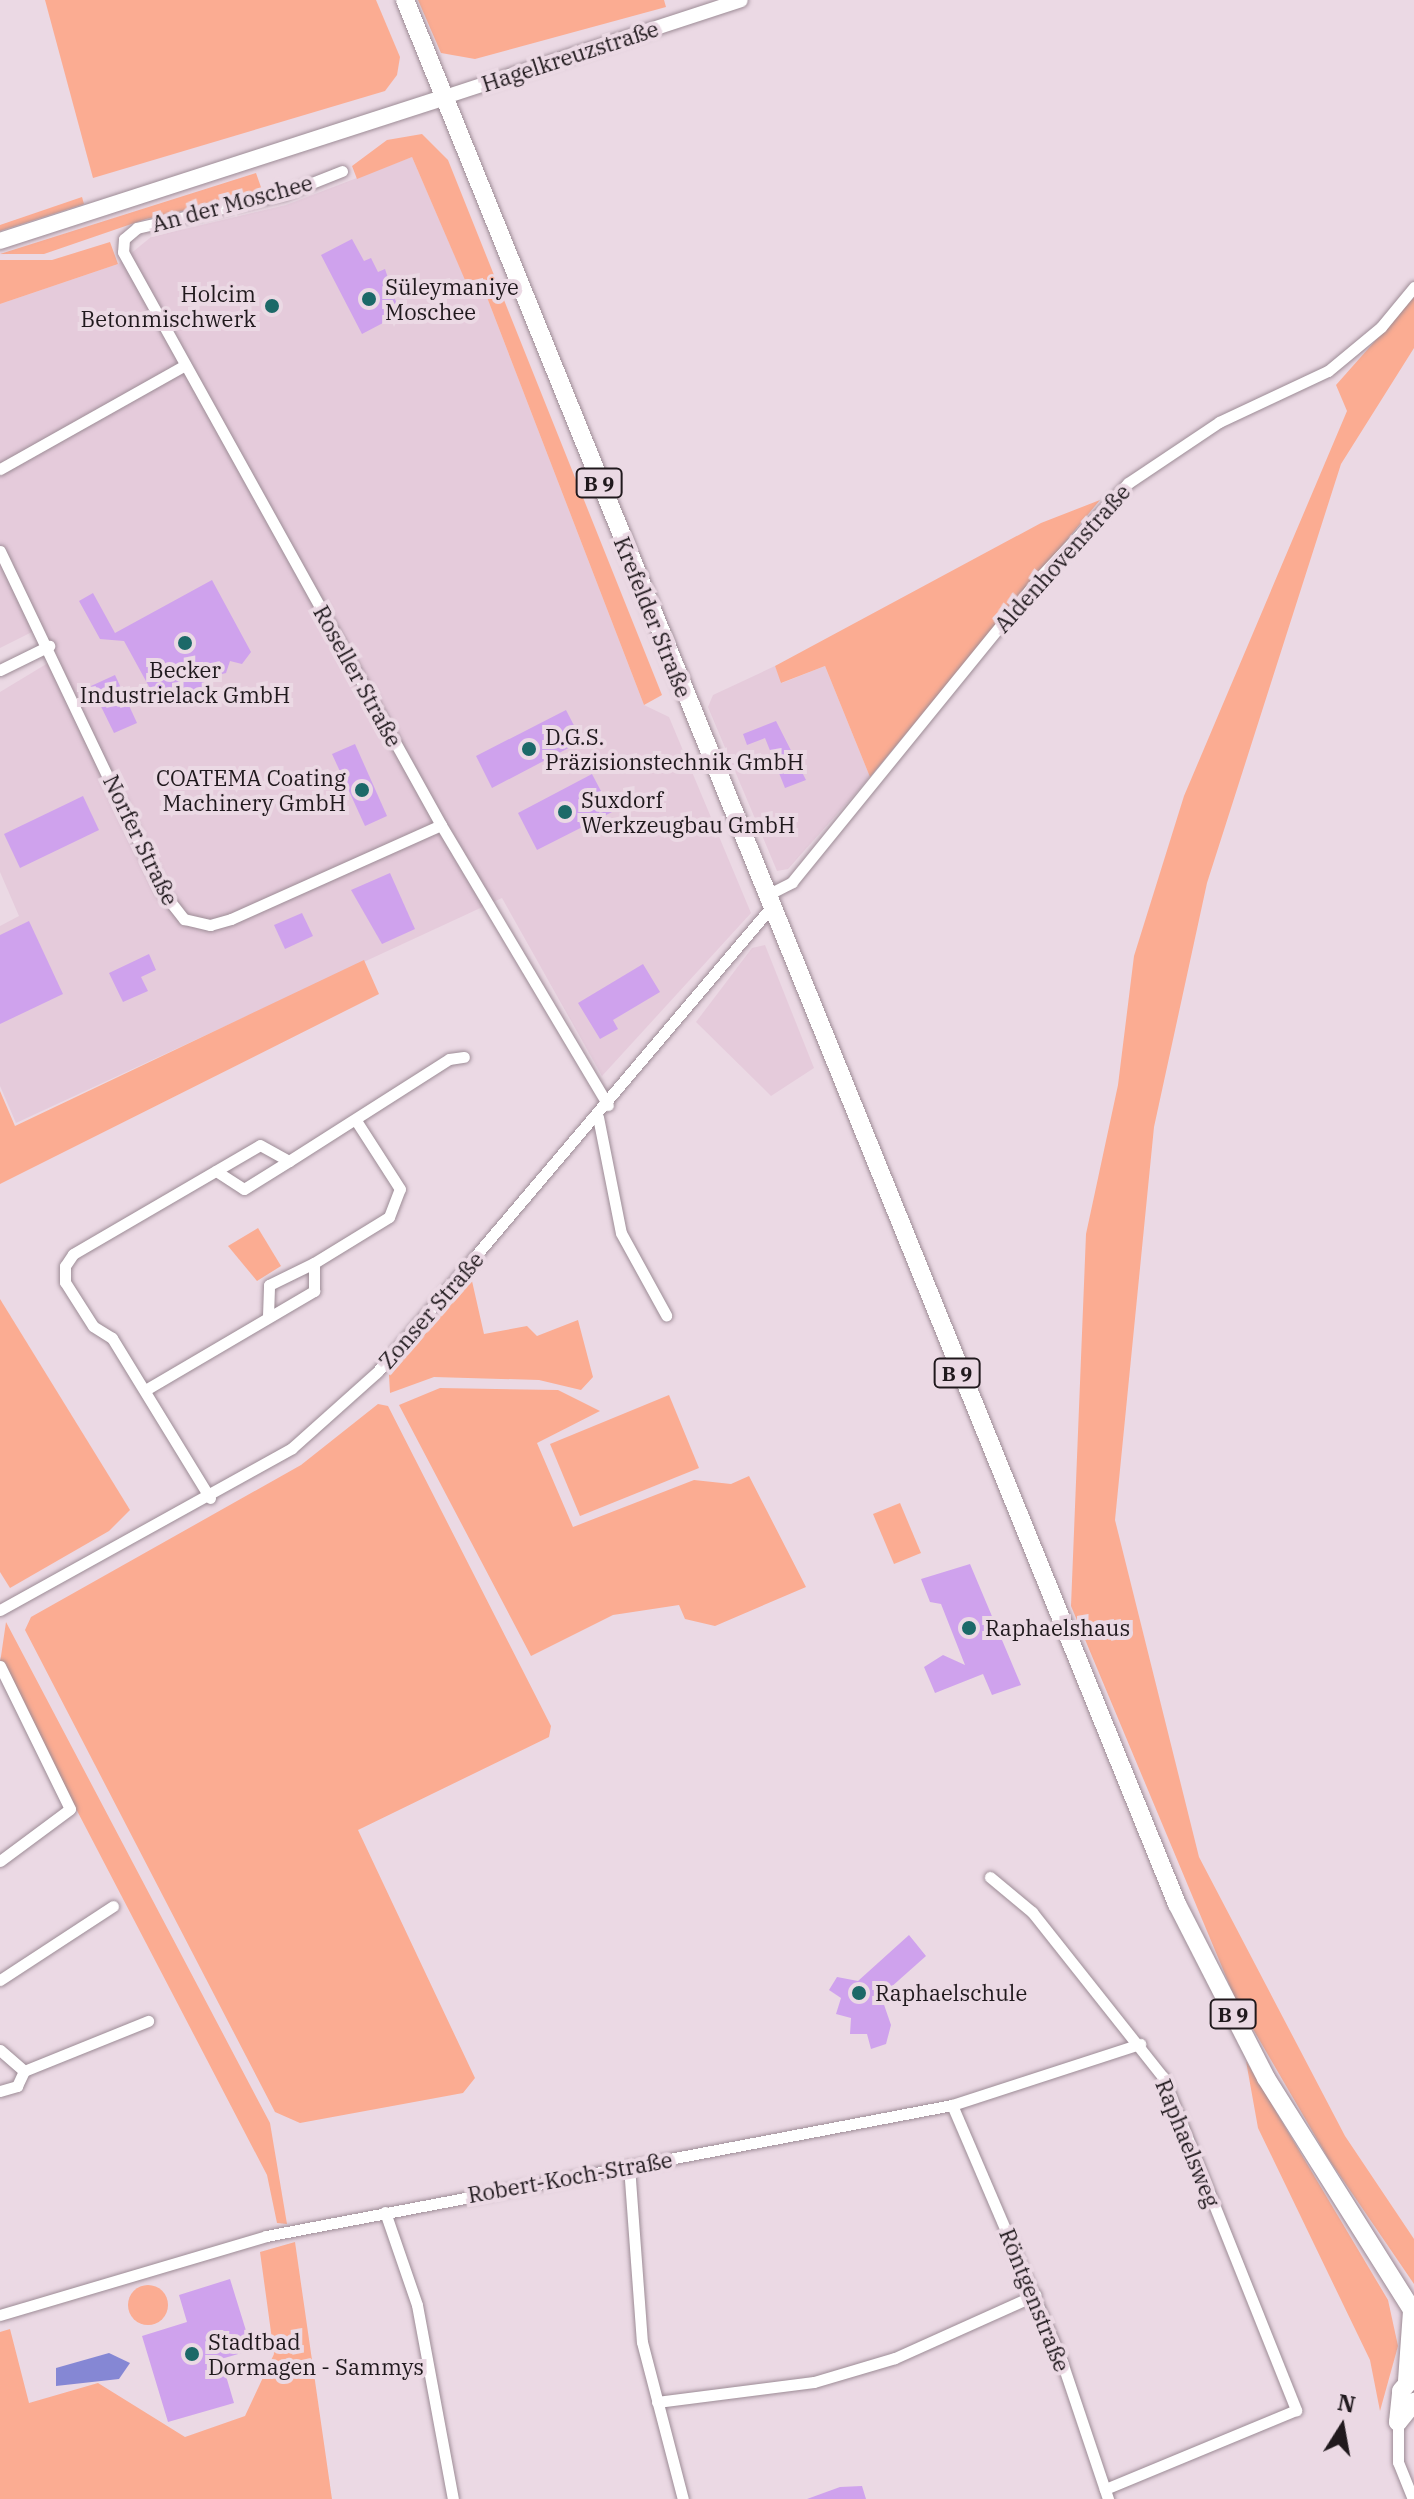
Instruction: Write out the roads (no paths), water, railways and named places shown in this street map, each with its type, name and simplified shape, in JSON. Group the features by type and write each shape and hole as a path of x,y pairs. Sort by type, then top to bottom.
{"main road":[{"name":"B 9","path":"405,0 445,97"},
{"path":"0,241 445,97"},
{"name":"Krefelder Straße","path":"445,97 1177,1904 1266,2078 1413,2312"},
{"path":"1398,2422 1411,2378 1413,2312"},
{"path":"1398,2422 1414,2402"}],"street":[{"name":"Hagelkreuzstraße","path":"445,97 741,0"},
{"name":"An der Moschee","path":"124,239 137,228 284,194 342,171"},
{"name":"Roseller Straße","path":"124,239 123,252 441,825 608,1105"},
{"name":"Aldenhovenstraße","path":"770,900 801,871 1046,570 1128,483 1219,422 1328,371 1381,327 1414,287"},
{"path":"0,469 185,365"},
{"name":"Norfer Straße","path":"0,551 49,646 162,891 184,919 210,925 231,919 441,825"},
{"path":"0,670 49,646"},
{"name":"Zonser Straße","path":"0,1610 210,1498 292,1448 377,1372 608,1105 770,900"},
{"path":"216,1171 244,1189 357,1122 381,1099 464,1057"},
{"path":"598,1117 621,1233 666,1315"},
{"path":"268,1316 269,1285 314,1263 398,1205 400,1189 357,1122"},
{"path":"210,1498 147,1389 112,1338 93,1326 65,1282 65,1266 73,1254 260,1145 289,1161"},
{"path":"147,1389 314,1291 314,1263"},
{"path":"0,1666 70,1809 0,1861"},
{"name":"Raphaelsweg","path":"990,1877 1032,1912 1140,2044 1163,2077 1296,2410 1107,2494"},
{"path":"0,1980 113,1906"},
{"path":"0,2091 17,2086 24,2071 148,2021"},
{"name":"Robert-Koch-Straße","path":"0,2315 266,2236 952,2105 1140,2044"},
{"path":"0,2050 24,2071"},
{"name":"Röntgenstraße","path":"952,2105 1035,2295 1107,2494"},
{"path":"629,2166 634,2290 657,2402 683,2499"},
{"path":"385,2212 417,2305 453,2499"},
{"path":"657,2402 814,2382 895,2358 1035,2295"},
{"path":"1398,2422 1398,2462 1413,2499"}],"water":[{"path":"109,2353 130,2363 119,2379 56,2386 56,2368"}],"place":[{"name":"Süleymaniye Moschee","path":"369,299"},
{"name":"Holcim Betonmischwerk","path":"272,306"},
{"name":"Becker Industrielack GmbH","path":"185,643"},
{"name":"D.G.S. Präzisionstechnik GmbH","path":"529,749"},
{"name":"COATEMA Coating Machinery GmbH","path":"362,790"},
{"name":"Suxdorf Werkzeugbau GmbH","path":"565,812"},
{"name":"Raphaelshaus","path":"969,1628"},
{"name":"Raphaelschule","path":"859,1993"},
{"name":"Stadtbad Dormagen - Sammys","path":"192,2354"}]}
